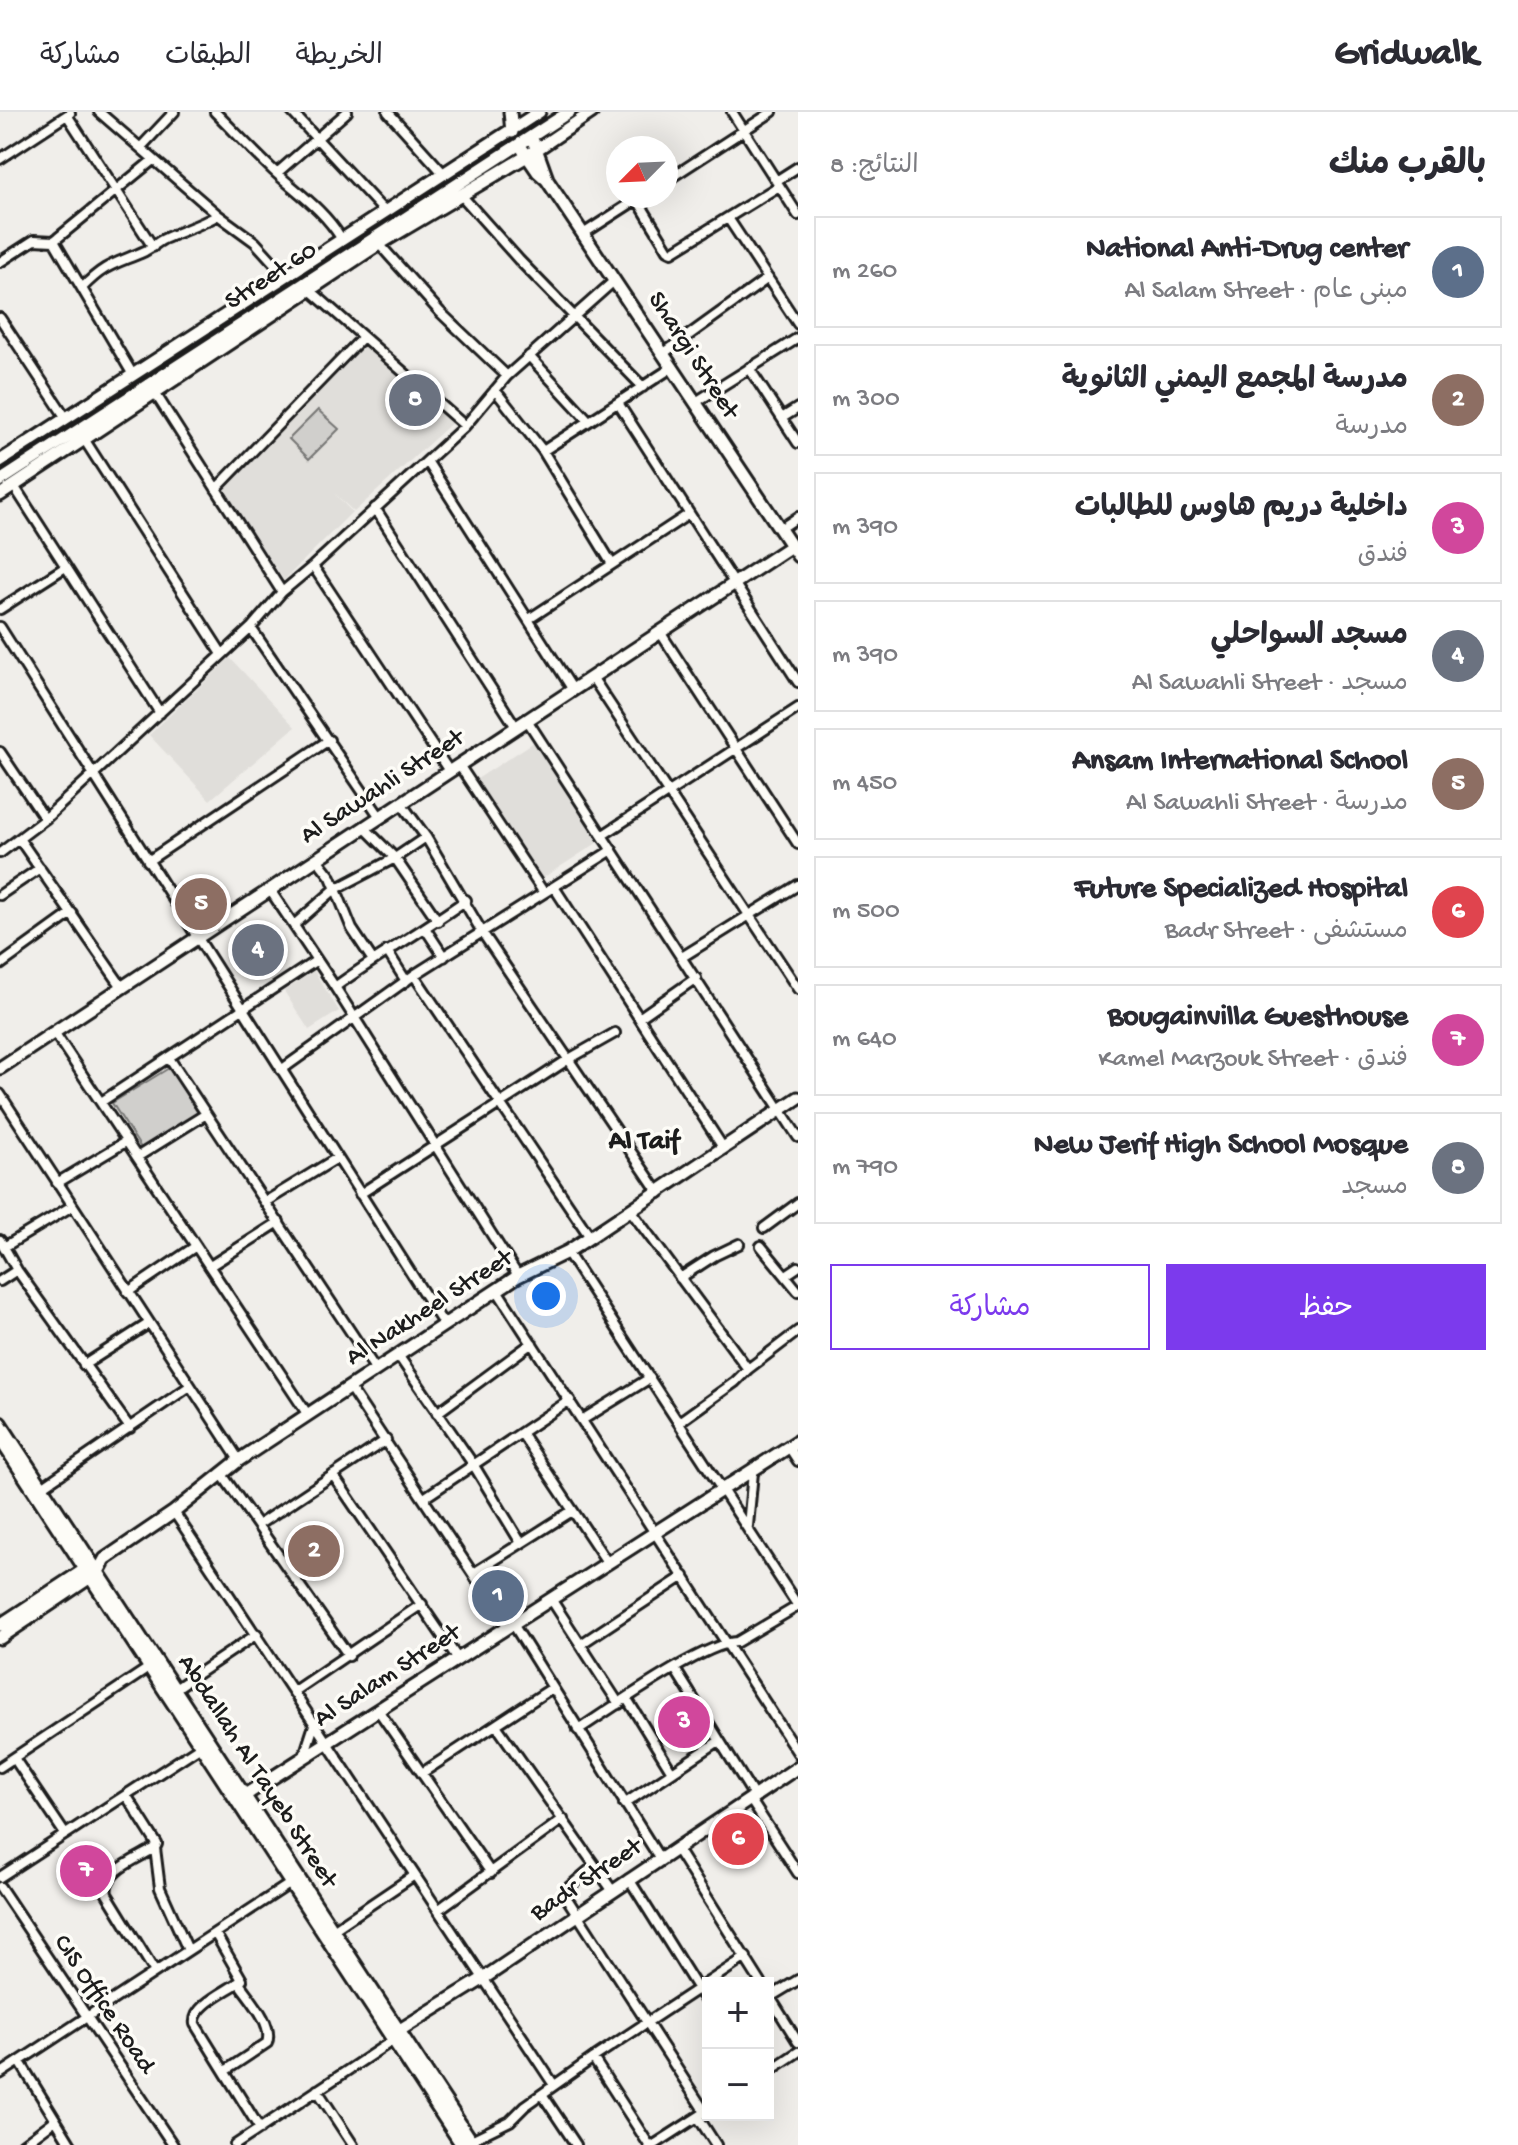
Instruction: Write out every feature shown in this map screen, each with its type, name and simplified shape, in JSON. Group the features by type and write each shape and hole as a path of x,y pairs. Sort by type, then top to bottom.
{"street":[{"path":"99,112 218,215 255,242 285,275"},
{"path":"141,147 174,112"},
{"path":"215,112 277,173 312,201 330,220 341,238"},
{"path":"292,112 385,212"},
{"path":"277,173 347,112"},
{"path":"388,112 444,174"},
{"path":"512,112 511,131 519,145"},
{"name":"Shargi Street","path":"512,112 522,123 543,173 798,556"},
{"name":"Street 60","path":"0,461 539,112"},
{"name":"Street 60","path":"0,481 519,145 532,147 569,112"},
{"path":"0,495 379,244 592,112"},
{"path":"732,112 798,215"},
{"path":"678,173 772,112"},
{"path":"0,159 69,114 153,247"},
{"path":"507,167 524,165 543,173 544,153 551,139"},
{"path":"0,262 34,240 54,241 153,160"},
{"path":"646,208 670,252 728,218 798,167"},
{"path":"461,195 519,260 643,387"},
{"path":"583,234 624,208"},
{"path":"82,288 114,261 153,247 167,237 192,229 218,215"},
{"path":"728,218 798,324"},
{"path":"54,241 133,375"},
{"path":"379,244 440,312 507,376"},
{"path":"664,353 768,278"},
{"path":"0,853 45,819 160,713 251,628 282,592 465,426 507,376 615,280"},
{"path":"310,290 465,426"},
{"path":"0,318 66,418"},
{"path":"216,489 362,338"},
{"path":"696,402 798,338"},
{"path":"529,356 589,421"},
{"path":"543,451 673,367"},
{"path":"749,368 798,443"},
{"path":"495,390 543,451 612,564"},
{"path":"155,393 282,592"},
{"path":"618,403 798,682"},
{"path":"782,418 798,408"},
{"path":"84,439 222,654"},
{"path":"427,461 573,690"},
{"path":"14,486 160,713"},
{"path":"375,508 516,727"},
{"path":"529,619 689,514"},
{"path":"780,529 798,517"},
{"name":"Al Sawahli Street","path":"0,1068 791,546"},
{"path":"313,566 544,893"},
{"path":"0,609 64,568"},
{"path":"0,627 444,1325"},
{"path":"251,628 380,817"},
{"path":"660,632 798,844"},
{"path":"592,677 798,989"},
{"path":"603,835 798,708"},
{"path":"527,720 798,1137"},
{"path":"148,861 329,740"},
{"path":"0,752 45,819"},
{"path":"401,803 466,900 482,932 659,1193"},
{"path":"364,827 395,858 438,921"},
{"path":"294,925 334,890 395,858 426,837"},
{"path":"20,840 122,987"},
{"path":"281,1070 414,975 612,850"},
{"path":"317,859 331,877 352,929 372,959"},
{"path":"0,895 40,868"},
{"path":"682,957 798,885"},
{"path":"554,887 724,1149"},
{"path":"270,890 518,1276"},
{"path":"335,987 372,959 438,921 466,900"},
{"path":"0,965 72,913"},
{"path":"425,928 444,957"},
{"path":"387,951 406,981"},
{"path":"101,1102 317,960"},
{"path":"414,975 590,1237"},
{"path":"639,1018 696,978"},
{"path":"54,1032 308,1415"},
{"path":"360,1194 569,1059 615,1033"},
{"path":"169,1058 376,1370"},
{"path":"0,1094 239,1460"},
{"name":"Al Nakheel Street","path":"94,1569 109,1555 174,1512 239,1460 518,1276 567,1252 659,1193 798,1098"},
{"path":"137,1157 206,1114"},
{"path":"57,1183 127,1141"},
{"path":"265,1202 337,1158"},
{"path":"764,1228 798,1203"},
{"path":"72,1206 2,1244 17,1270 130,1428"},
{"path":"631,1211 748,1369"},
{"path":"210,1266 279,1222"},
{"path":"680,1278 739,1244"},
{"path":"128,1292 196,1246"},
{"path":"761,1246 798,1291"},
{"path":"567,1252 798,1606 737,1642 727,1642 675,1669 578,1730"},
{"path":"786,1275 798,1267"},
{"path":"0,1281 17,1270"},
{"path":"497,1290 798,1753"},
{"path":"84,1365 148,1324"},
{"path":"679,1422 798,1331"},
{"path":"437,1413 532,1343"},
{"path":"398,1355 473,1464 521,1543"},
{"path":"582,1420 650,1378"},
{"path":"42,1487 190,1386"},
{"path":"350,1388 511,1625 660,1859"},
{"path":"424,1498 570,1400"},
{"name":"Abdallah Al Tayeb Street","path":"0,1423 6,1444 175,1689 291,1883 469,2143"},
{"path":"522,1434 607,1562"},
{"path":"258,1525 386,1440"},
{"name":"Abdallah Al Tayeb Street","path":"6,1444 42,1487 201,1746 333,1930 396,2035"},
{"path":"794,1444 798,1461"},
{"name":"Al Salam Street","path":"241,1798 794,1444"},
{"path":"748,1527 753,1472"},
{"path":"221,1473 349,1656"},
{"path":"333,1475 458,1659"},
{"path":"474,1573 572,1511"},
{"path":"174,1512 554,2085"},
{"path":"0,1625 94,1569"},
{"path":"0,1638 94,1569"},
{"path":"581,1644 684,1576"},
{"path":"551,1599 672,1772"},
{"path":"294,1691 422,1604"},
{"path":"175,1689 257,1634"},
{"path":"0,1767 150,1667"},
{"path":"675,1669 798,1873"},
{"path":"422,1773 552,1688"},
{"path":"378,1710 491,1873"},
{"path":"304,1757 315,1722"},
{"path":"496,1725 612,1890"},
{"path":"624,1804 719,1741"},
{"path":"0,1877 201,1746"},
{"path":"14,1758 65,1834"},
{"name":"Badr Street","path":"396,2035 798,1767"},
{"path":"126,1795 157,1844 160,1888 188,1950"},
{"path":"438,1910 563,1819"},
{"path":"155,1848 108,1877 105,1886 155,1972"},
{"path":"676,1848 758,1977"},
{"path":"594,1866 566,1892 576,1914 702,2110"},
{"path":"333,1930 413,1876"},
{"path":"629,1879 702,1996"},
{"path":"0,2074 291,1883"},
{"name":"CIS Office Road","path":"0,1887 173,2145"},
{"path":"215,1933 242,1977 239,1983 198,2010 195,2024 260,2129"},
{"path":"469,2143 510,2121 554,2085 746,1957"},
{"path":"774,1992 798,1980"},
{"path":"225,2071 267,2043 269,2037 268,2028 239,1983"},
{"path":"774,2003 798,2042"},
{"path":"235,2145 396,2035"},
{"path":"774,2068 798,2052"},
{"path":"593,2058 652,2145 702,2114"},
{"path":"20,2062 71,2145"},
{"path":"317,2090 353,2145"},
{"path":"542,2094 576,2145"},
{"path":"22,2145 54,2121"},
{"path":"707,2121 716,2145"}],"shaded area":[{"path":"363,340 456,419 354,512 334,493 352,512 284,580 224,491"},
{"path":"318,410 339,429 309,459 289,439"},
{"path":"230,658 295,727 210,800 149,735"},
{"path":"534,742 600,841 538,881 474,781"},
{"path":"314,971 339,1011 309,1030 284,991"},
{"path":"169,1068 198,1113 141,1148 112,1103"}],"place":[{"name":"New Jerif High School Mosque","path":"415,400"},
{"name":"Ansam International School","path":"201,904"},
{"name":"مسجد السواحلي","path":"258,950"},
{"name":"مدرسة المجمع اليمني الثانوية","path":"314,1551"},
{"name":"National Anti-Drug center","path":"498,1596"},
{"name":"داخلية دريم هاوس للطالبات","path":"684,1722"},
{"name":"Future Specialized Hospital","path":"738,1839"},
{"name":"Bougainvilla Guesthouse","path":"86,1871"}],"district":[{"name":"Al Taif","path":"644,1142"}]}
